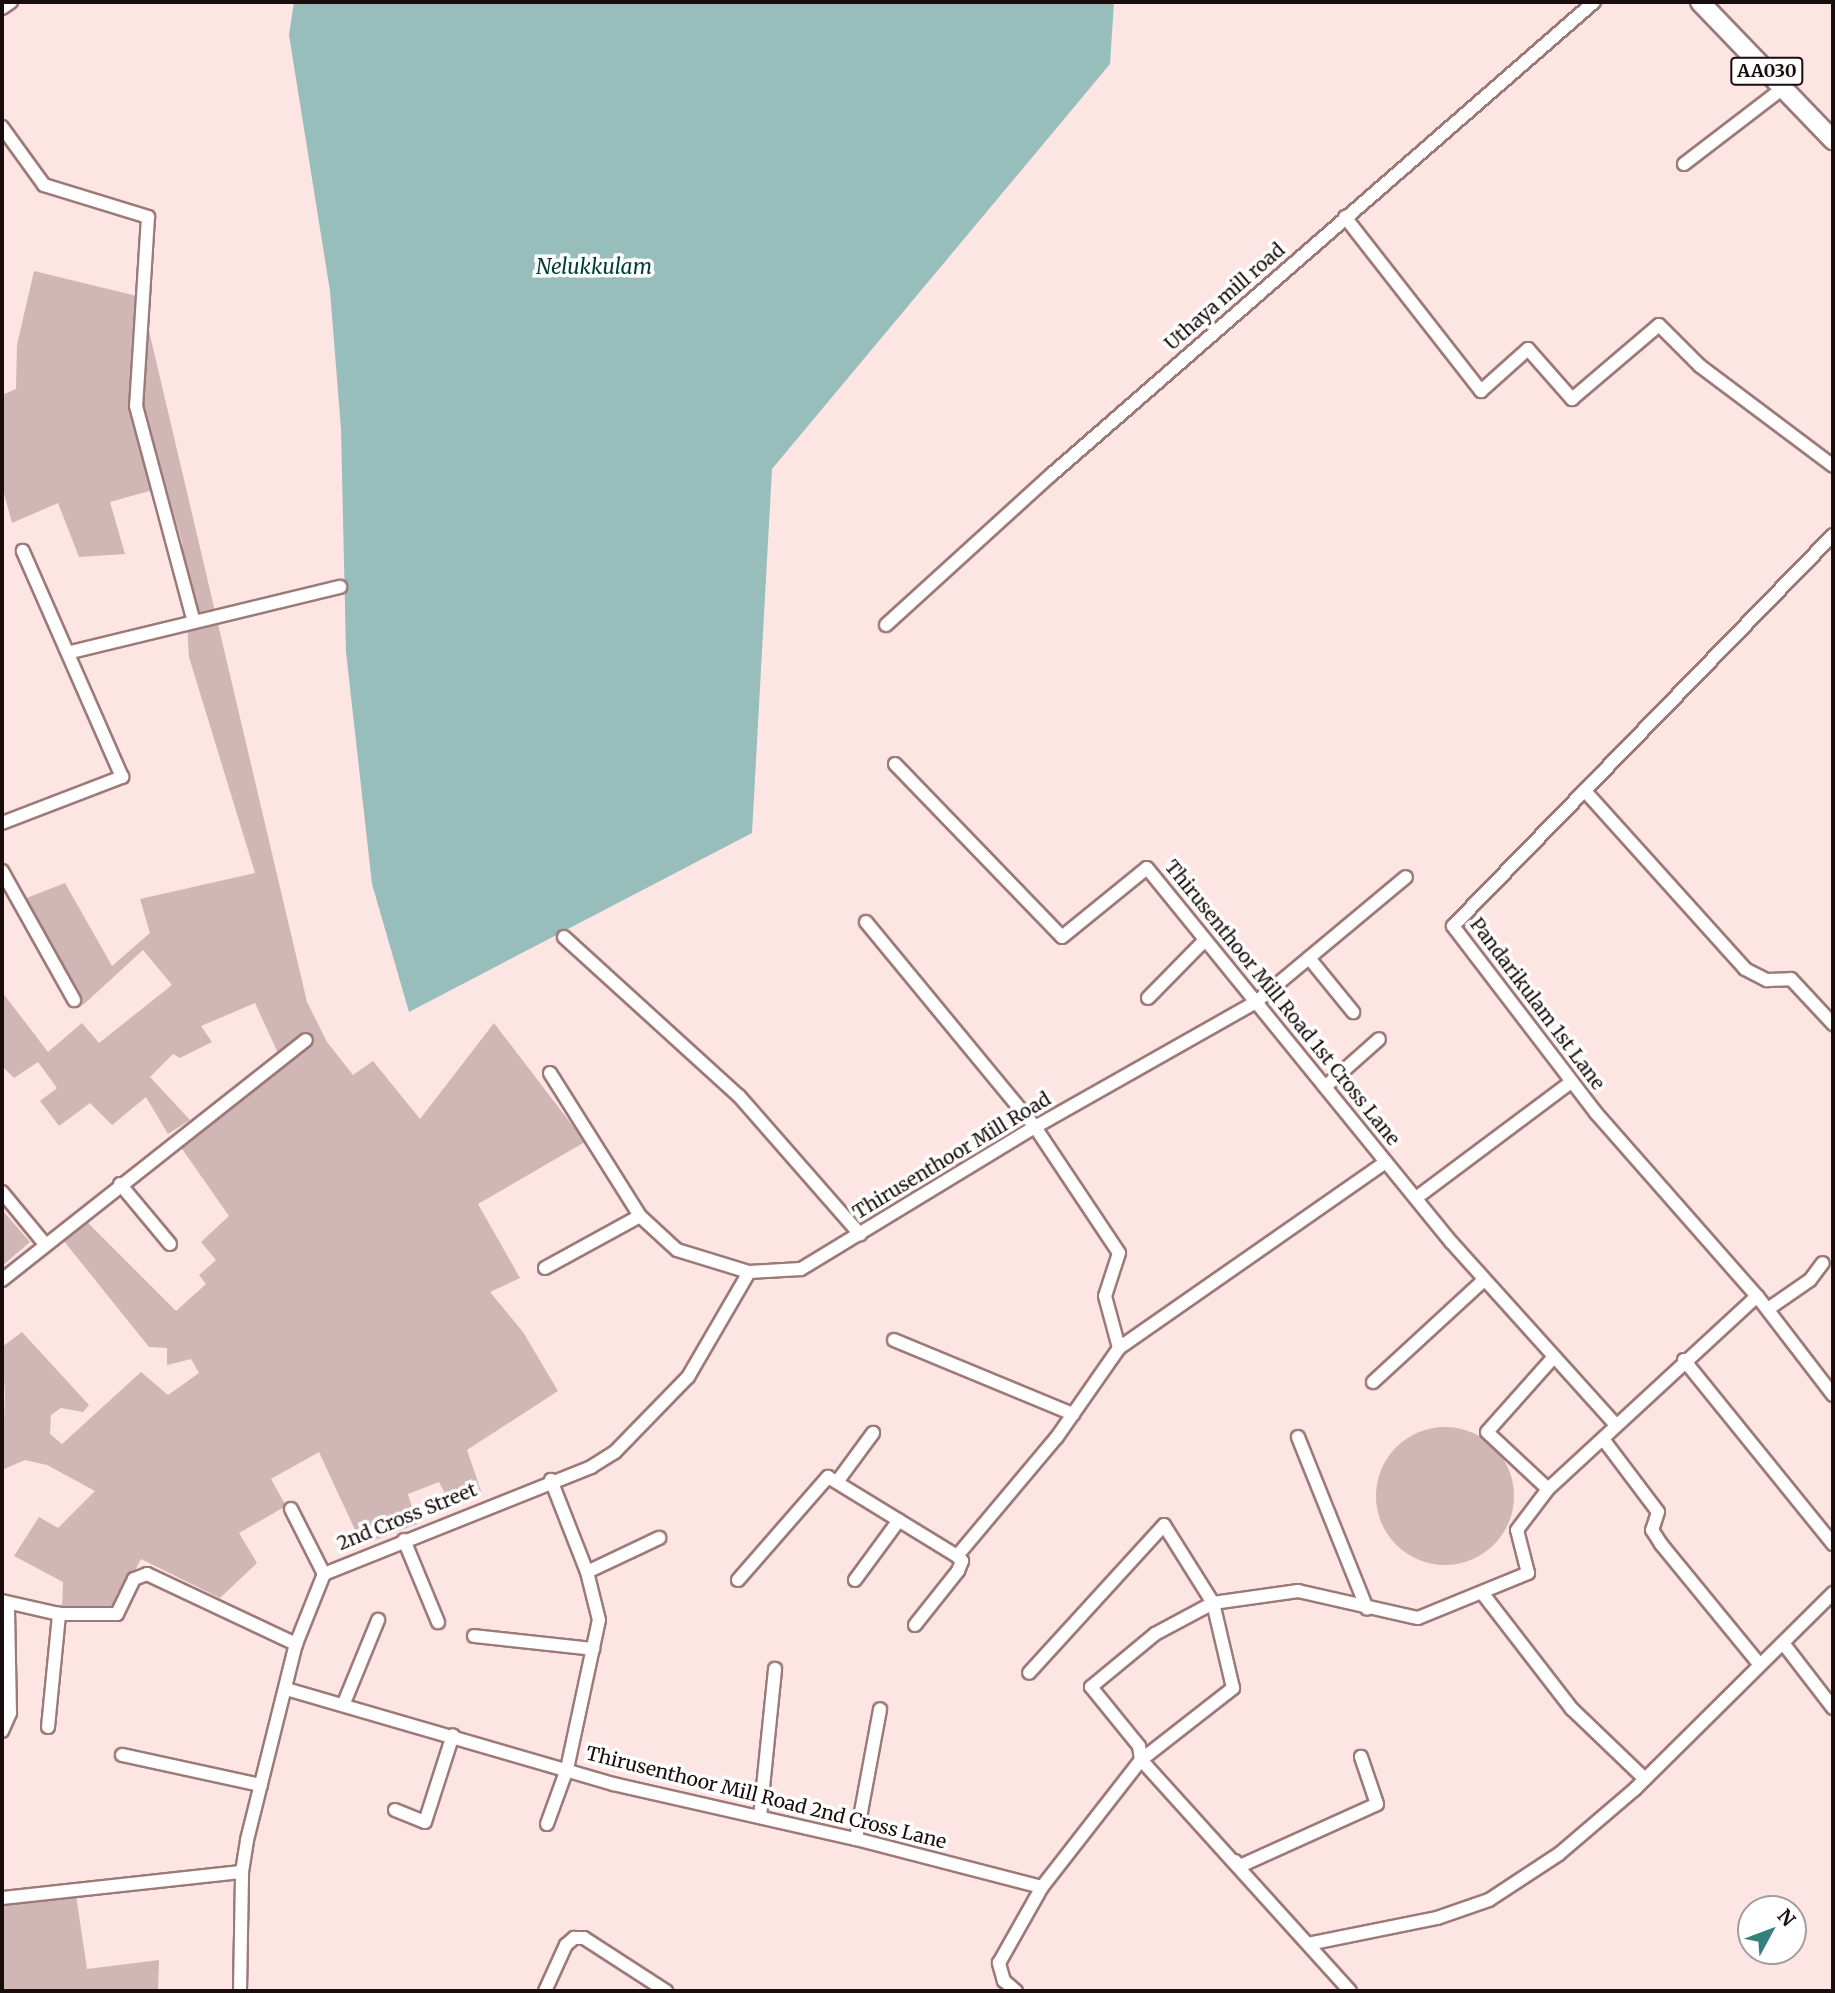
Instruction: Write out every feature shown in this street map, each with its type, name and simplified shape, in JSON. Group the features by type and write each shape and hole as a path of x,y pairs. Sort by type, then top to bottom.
{"highway":[{"name":"AA030","path":"1700,2 1833,140"}],"street":[{"path":"2,8 11,2"},
{"name":"Uthaya mill road","path":"886,625 1345,217 1594,2"},
{"path":"1684,164 1783,88"},
{"path":"2,127 44,185 148,217 136,406 193,619"},
{"path":"1345,217 1481,391 1528,349 1572,399 1659,326 1700,366 1833,466"},
{"name":"Pandarikulam 1st Lane","path":"1833,535 1452,926 1571,1082 1768,1309 1833,1395"},
{"path":"2,823 122,777 71,652 23,551"},
{"path":"71,652 193,619 340,587"},
{"name":"Thirusenthoor Mill Road 1st Cross Lane","path":"895,764 1062,937 1147,868 1484,1280 1552,1359 1616,1425"},
{"path":"1585,791 1745,969 1767,979 1791,979 1833,1024"},
{"path":"2,871 74,1000"},
{"name":"Thirusenthoor Mill Road","path":"550,1073 640,1216 677,1250 750,1272 801,1269 1035,1127 1256,1002 1406,877"},
{"path":"866,922 1035,1127 1119,1253 1105,1296 1119,1348"},
{"path":"564,937 739,1097 860,1234"},
{"path":"1148,998 1205,940"},
{"path":"1309,958 1353,1012"},
{"path":"1325,1087 1379,1039"},
{"path":"2,1280 44,1243 306,1040"},
{"path":"1416,1198 1571,1082"},
{"path":"957,1556 1073,1414 1119,1348 1386,1162"},
{"path":"120,1184 170,1244"},
{"path":"2,1192 44,1243"},
{"path":"545,1268 640,1216"},
{"path":"1768,1309 1811,1280 1824,1263"},
{"name":"2nd Cross Street","path":"240,1991 242,1872 296,1644 324,1574 551,1480 591,1467 615,1452 657,1410 713,1340 750,1272"},
{"path":"1373,1382 1484,1280"},
{"path":"1350,1991 1141,1760 1139,1746 1091,1687 1155,1634 1213,1603 1298,1591 1367,1609 1418,1618 1483,1594 1528,1573 1517,1530 1548,1489 1684,1360 1757,1296"},
{"path":"894,1340 1073,1414"},
{"path":"1548,1489 1488,1432 1552,1359"},
{"path":"1684,1360 1833,1544"},
{"path":"837,1482 873,1433"},
{"path":"1298,1437 1367,1609"},
{"path":"1603,1439 1658,1512 1652,1530 1661,1544 1760,1665"},
{"path":"738,1580 822,1480 828,1477 962,1561 958,1571 915,1625"},
{"path":"547,1824 567,1769 599,1620 587,1572 551,1480"},
{"path":"291,1509 324,1574"},
{"path":"855,1580 899,1520"},
{"path":"1016,1991 1004,1981 999,1963 1042,1887 1141,1760 1233,1688 1213,1603 1164,1525 1029,1673"},
{"path":"587,1572 659,1538"},
{"path":"404,1541 438,1622"},
{"path":"2,1731 9,1713 5,1603 59,1614 117,1614 134,1579 147,1574 296,1644"},
{"path":"1308,1944 1437,1918 1489,1900 1559,1854 1645,1779 1833,1593"},
{"path":"1483,1594 1572,1709 1645,1779"},
{"path":"48,1727 59,1614"},
{"path":"344,1703 378,1620"},
{"path":"474,1636 593,1649"},
{"path":"1783,1643 1833,1708"},
{"path":"760,1817 775,1669"},
{"name":"Thirusenthoor Mill Road 2nd Cross Lane","path":"286,1689 344,1703 613,1784 856,1839 1042,1887"},
{"path":"856,1839 880,1709"},
{"path":"395,1810 425,1822 453,1735"},
{"path":"122,1755 261,1785"},
{"path":"1235,1861 1240,1866 1377,1804 1361,1757"},
{"path":"2,1898 242,1872"},
{"path":"545,1991 566,1945 574,1938 584,1938 666,1991"}],"shaded area":[{"path":"34,271 141,297 307,1002 327,1042 353,1075 373,1061 420,1119 494,1023 585,1142 478,1204 520,1278 490,1292 523,1332 558,1391 467,1450 482,1494 451,1505 439,1482 408,1494 417,1524 362,1545 319,1452 271,1479 286,1506 239,1533 257,1563 220,1598 141,1559 116,1607 62,1609 63,1582 14,1556 39,1517 58,1528 95,1491 47,1465 25,1460 2,1470 5,1394 2,1347 22,1332 89,1405 83,1412 61,1408 51,1415 50,1434 62,1444 141,1372 168,1395 199,1373 191,1359 167,1365 167,1348 149,1347 63,1240 85,1220 176,1311 206,1284 199,1275 216,1260 201,1242 229,1216 180,1146 283,1064 255,1003 201,1026 212,1042 180,1058 173,1054 150,1077 190,1120 168,1134 146,1097 112,1125 90,1103 59,1126 40,1101 57,1088 38,1062 14,1078 2,1066 2,992 48,1052 82,1023 99,1043 172,985 143,950 83,1005 24,899 65,883 112,966 150,933 140,899 255,873 189,657 182,542 133,377 133,419 153,490 110,502 125,554 79,557 58,503 12,523 2,486 2,395 16,389 17,345"},
{"path":"2,1210 30,1242 2,1266"},
{"path":"1445,1427 1472,1432 1494,1447 1509,1469 1514,1496 1509,1523 1494,1545 1472,1560 1445,1565 1418,1560 1396,1545 1381,1523 1376,1496 1381,1469 1396,1447 1418,1432"},
{"path":"76,1895 87,1969 159,1960 158,1991 2,1991 2,1904"}],"water":[{"name":"Nelukkulam","path":"294,2 1114,2 1110,64 772,469 752,833 409,1012 372,884 346,652 341,429 330,291 289,35"}]}
